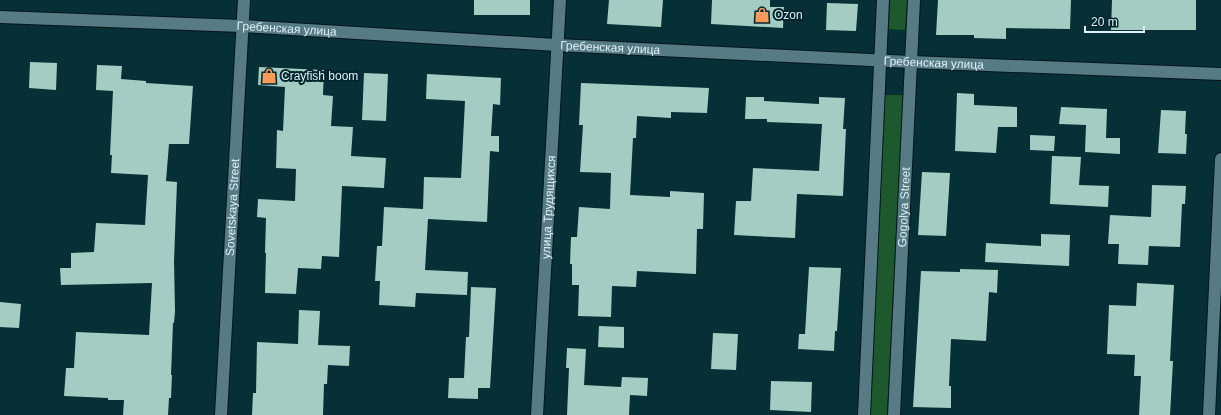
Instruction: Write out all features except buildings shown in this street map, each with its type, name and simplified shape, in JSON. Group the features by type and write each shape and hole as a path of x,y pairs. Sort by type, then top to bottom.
{"street":[{"name":"Sovetskaya Street","path":"221,415 244,0"},
{"name":"улица Трудящихся","path":"537,415 560,0"},
{"path":"864,415 882,0"},
{"name":"Gogolya Street","path":"894,415 914,0"},
{"name":"Гребенская улица","path":"0,17 242,26 558,45 911,62 1221,74"},
{"path":"1209,415 1221,159"}],"green space":[{"path":"890,0 907,0 905,30 889,29"},
{"path":"885,95 903,95 887,415 869,415"}],"place":[{"name":"Ozon","path":"762,15"},
{"name":"Crayfish boom","path":"269,76"}]}
